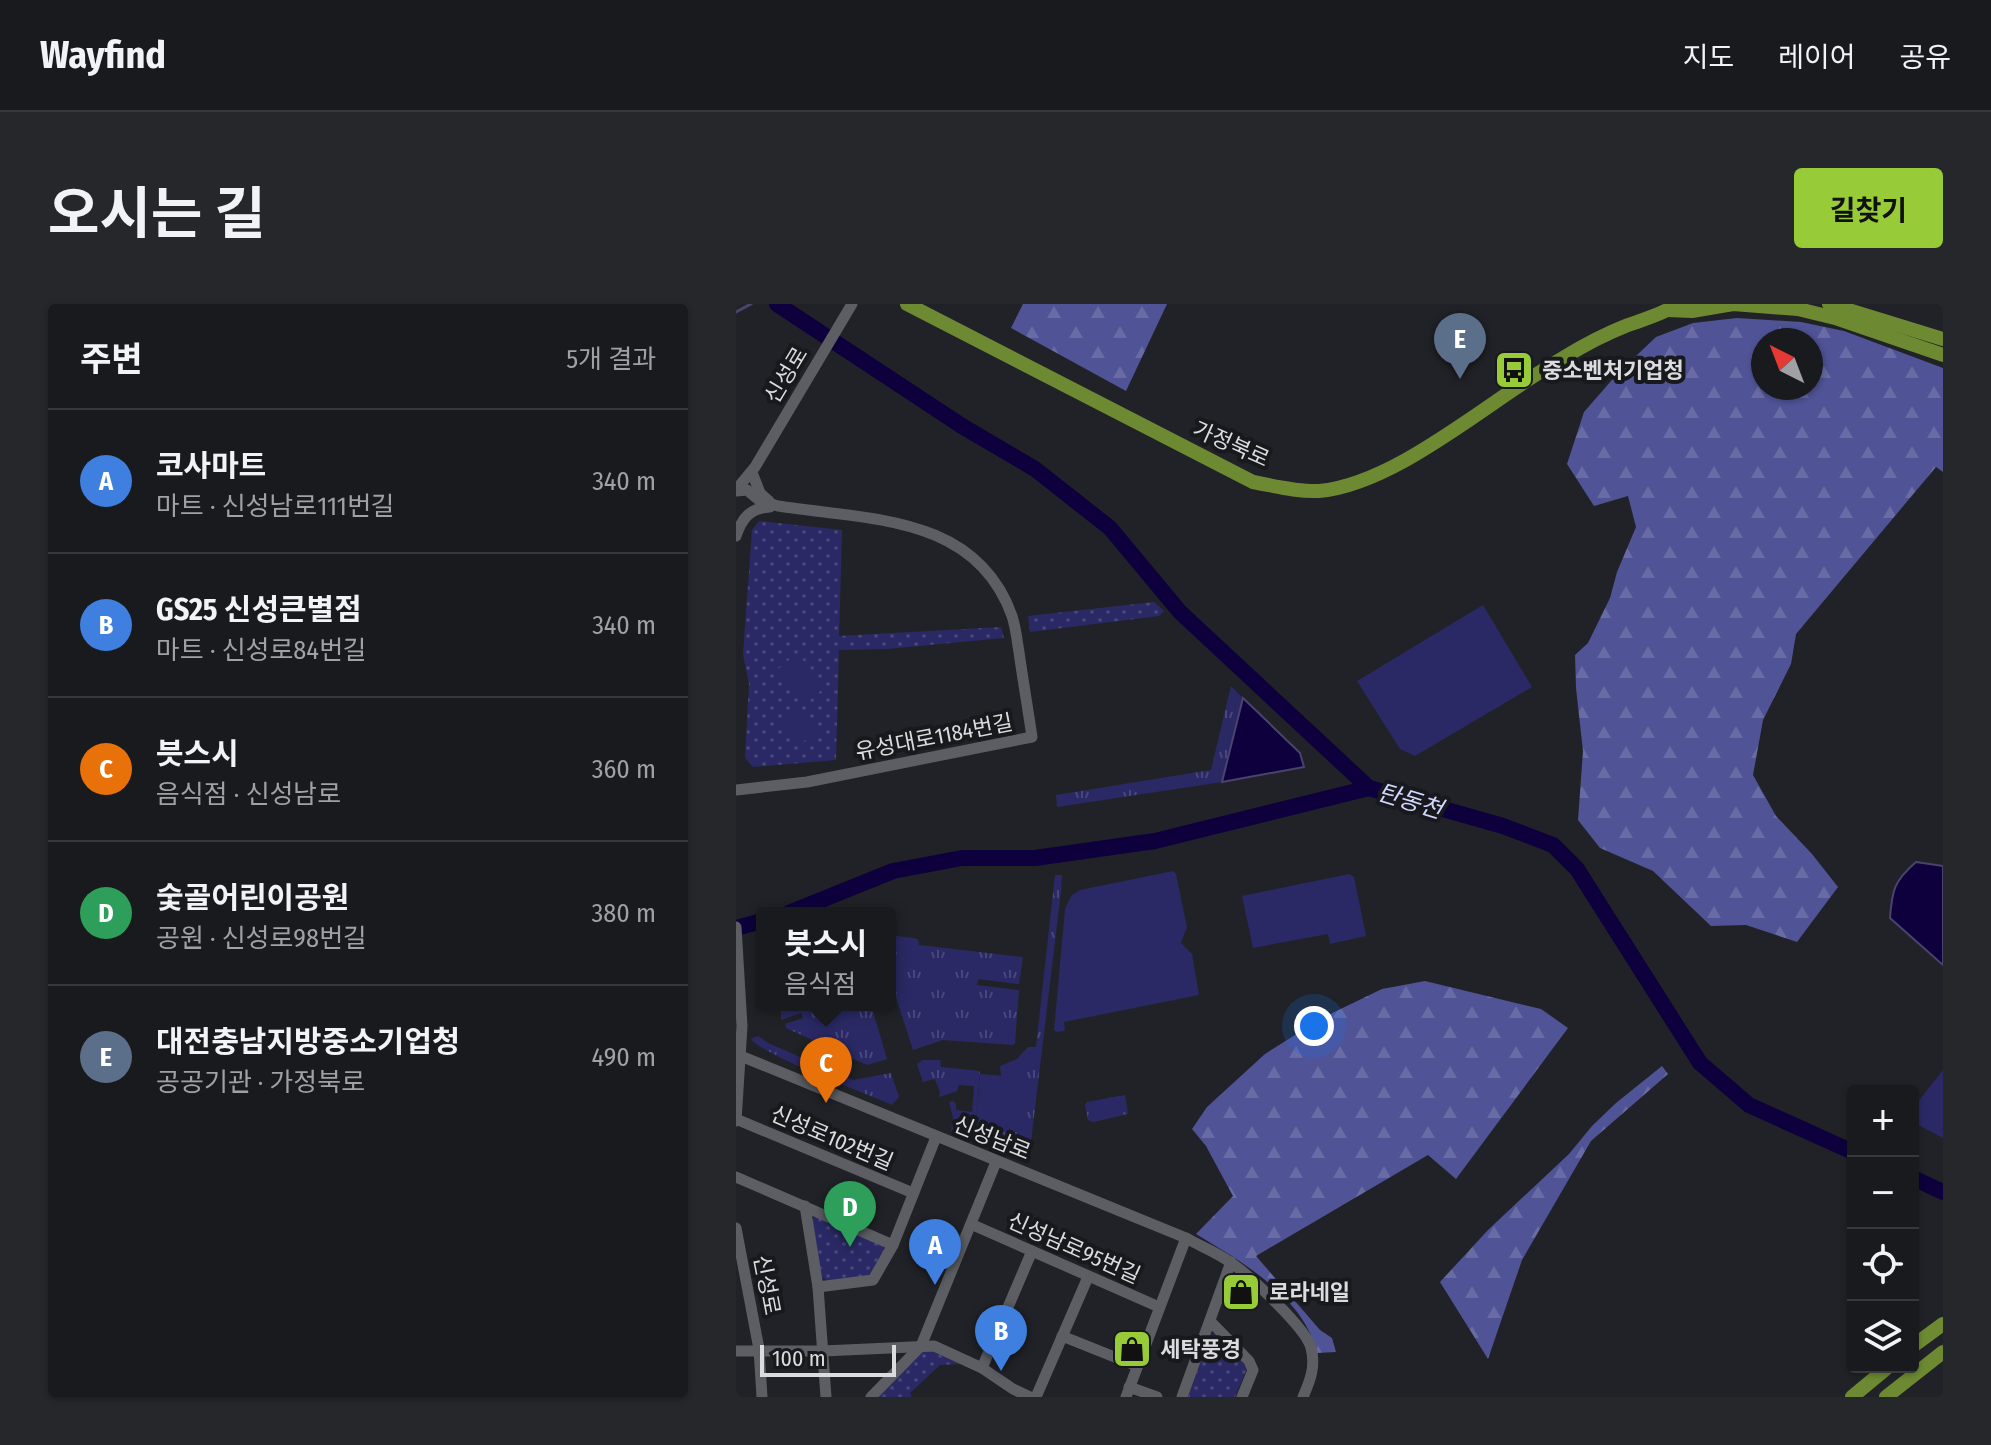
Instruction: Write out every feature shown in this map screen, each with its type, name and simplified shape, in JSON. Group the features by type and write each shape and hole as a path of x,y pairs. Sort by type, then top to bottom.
{"main road":[{"name":"가정북로","path":"907,304 1253,482 1293,490 1318,491 1352,485 1376,475 1448,433 1560,359 1673,307 1692,311 1733,304 1798,309 1835,318 1943,355"},
{"path":"1829,304 1943,339"},
{"path":"1919,1342 1943,1324"},
{"path":"1886,1397 1943,1352"},
{"path":"1852,1397 1881,1373"}],"street":[{"name":"신성로","path":"736,488 752,472 852,304"},
{"path":"737,532 752,494 752,472"},
{"path":"752,472 760,493 773,505"},
{"path":"736,488 773,505"},
{"path":"745,513 773,505"},
{"path":"737,532 749,518 773,505"},
{"name":"유성대로1184번길","path":"736,790 807,782 1032,737 1013,618 991,578 978,563 935,534 907,524 773,505"},
{"path":"736,927 739,950 736,1120"},
{"name":"신성남로","path":"738,1055 1186,1238 1231,1262 1301,1328 1311,1344 1311,1377 1303,1397"},
{"name":"신성로102번길","path":"736,1120 913,1193"},
{"path":"818,1287 873,1280 893,1245 936,1137"},
{"path":"871,1397 921,1346 973,1225 996,1162"},
{"path":"736,1177 893,1245"},
{"path":"805,1206 818,1287 826,1397"},
{"name":"신성남로95번길","path":"973,1225 1159,1307"},
{"name":"신성로","path":"736,1228 759,1349 762,1397"},
{"name":"신성남로95번길","path":"1128,1392 1186,1238"},
{"path":"982,1368 1032,1251"},
{"path":"1182,1397 1231,1262"},
{"path":"736,1351 934,1346 982,1368 1013,1389 1033,1397 1088,1277"},
{"path":"1211,1322 1249,1361 1253,1370 1242,1397"},
{"path":"1062,1336 1137,1366"},
{"path":"1128,1392 1157,1397"}],"green space":[{"path":"1023,304 1167,304 1126,391 1011,328"},
{"path":"1737,318 1801,322 1844,331 1943,368 1943,472 1936,467 1796,634 1791,664 1763,720 1753,775 1776,816 1838,887 1797,942 1746,925 1711,926 1653,871 1600,848 1578,820 1583,751 1575,655 1588,643 1610,598 1636,527 1628,496 1594,506 1567,464 1584,412 1618,373 1656,337 1693,323"},
{"path":"759,521 842,530 839,636 1001,627 1004,638 886,649 839,650 836,760 753,767 745,758 749,684 743,654 752,530"},
{"path":"1154,602 1164,611 1159,616 1030,632 1028,616"},
{"path":"1483,605 1532,687 1415,756 1400,749 1357,681"},
{"path":"797,653 826,686 806,704 777,670"},
{"path":"1231,686 1243,698 1222,782 1057,807 1056,795 1211,770"},
{"path":"793,708 815,732 797,747 775,723"},
{"path":"1173,871 1187,927 1181,943 1192,954 1199,995 1064,1022 1065,1031 1054,1030 1065,909 1071,896 1080,890"},
{"path":"1349,874 1354,877 1366,936 1330,944 1328,934 1253,948 1242,896"},
{"path":"1055,875 1062,875 1061,891 1029,1158 1024,1162 951,1131 953,1117 949,1102 956,1104 956,1110 972,1112 974,1086 959,1085 957,1091 939,1097 935,1079 923,1082 917,1064 923,1060 940,1060 941,1067 980,1071 976,1125 1029,1079 1001,1076 1000,1066 1017,1059 1028,1047 1036,1047"},
{"path":"896,936 918,939 919,945 1023,957 1019,984 978,979 977,985 1019,990 1013,1045 943,1040 913,1050 896,998"},
{"path":"1425,981 1541,1009 1568,1028 1456,1179 1428,1155 1256,1256 1320,1330 1332,1338 1336,1352 1317,1353 1310,1333 1285,1298 1251,1269 1196,1234 1233,1196 1206,1146 1192,1129 1207,1107 1265,1054 1322,1018 1382,989"},
{"path":"781,1011 873,1011 887,1059 867,1065 786,1028 785,1024 803,1018 801,1013 781,1020"},
{"path":"758,1036 853,1080 891,1073 899,1097 892,1105 817,1074 760,1047 751,1039"},
{"path":"1662,1066 1668,1074 1591,1141 1522,1260 1488,1359 1440,1282 1488,1230 1569,1154 1592,1126"},
{"path":"1943,1070 1943,1138 1919,1125 1919,1100"},
{"path":"980,1074 1029,1078 1025,1128 976,1125"},
{"path":"1125,1095 1128,1114 1093,1122 1088,1120 1087,1102"},
{"path":"818,1216 883,1244 885,1251 871,1276 828,1281 820,1276 811,1220"},
{"path":"1214,1333 1247,1368 1235,1397 1188,1397 1210,1336"},
{"path":"929,1350 960,1364 940,1365 910,1393 912,1397 877,1397 923,1351"}],"shaded area":[{"path":"1243,698 1300,753 1304,767 1222,782"},
{"path":"1916,862 1943,866 1943,965 1890,918 1896,887"}],"waterway":[{"path":"736,312 751,304"},
{"path":"777,304 962,426 1035,469 1110,528 1180,612 1369,788"},
{"name":"탄동천","path":"804,907 893,871 962,858 1035,858 1155,841 1369,788 1503,826 1553,845 1577,869 1700,1063 1749,1105 1847,1149"},
{"name":"탄동천","path":"736,928 756,923"},
{"name":"탄동천","path":"1919,1181 1943,1192"}],"place":[{"name":"중소벤처기업청","path":"1514,370"},
{"name":"대전충남지방중소기업청","path":"1460,379"},
{"name":"븟스시","path":"826,1103"},
{"name":"숯골어린이공원","path":"850,1247"},
{"name":"코사마트","path":"935,1285"},
{"name":"로라네일","path":"1241,1292"},
{"name":"세탁풍경","path":"1132,1349"},
{"name":"GS25 신성큰별점","path":"1001,1371"}]}
